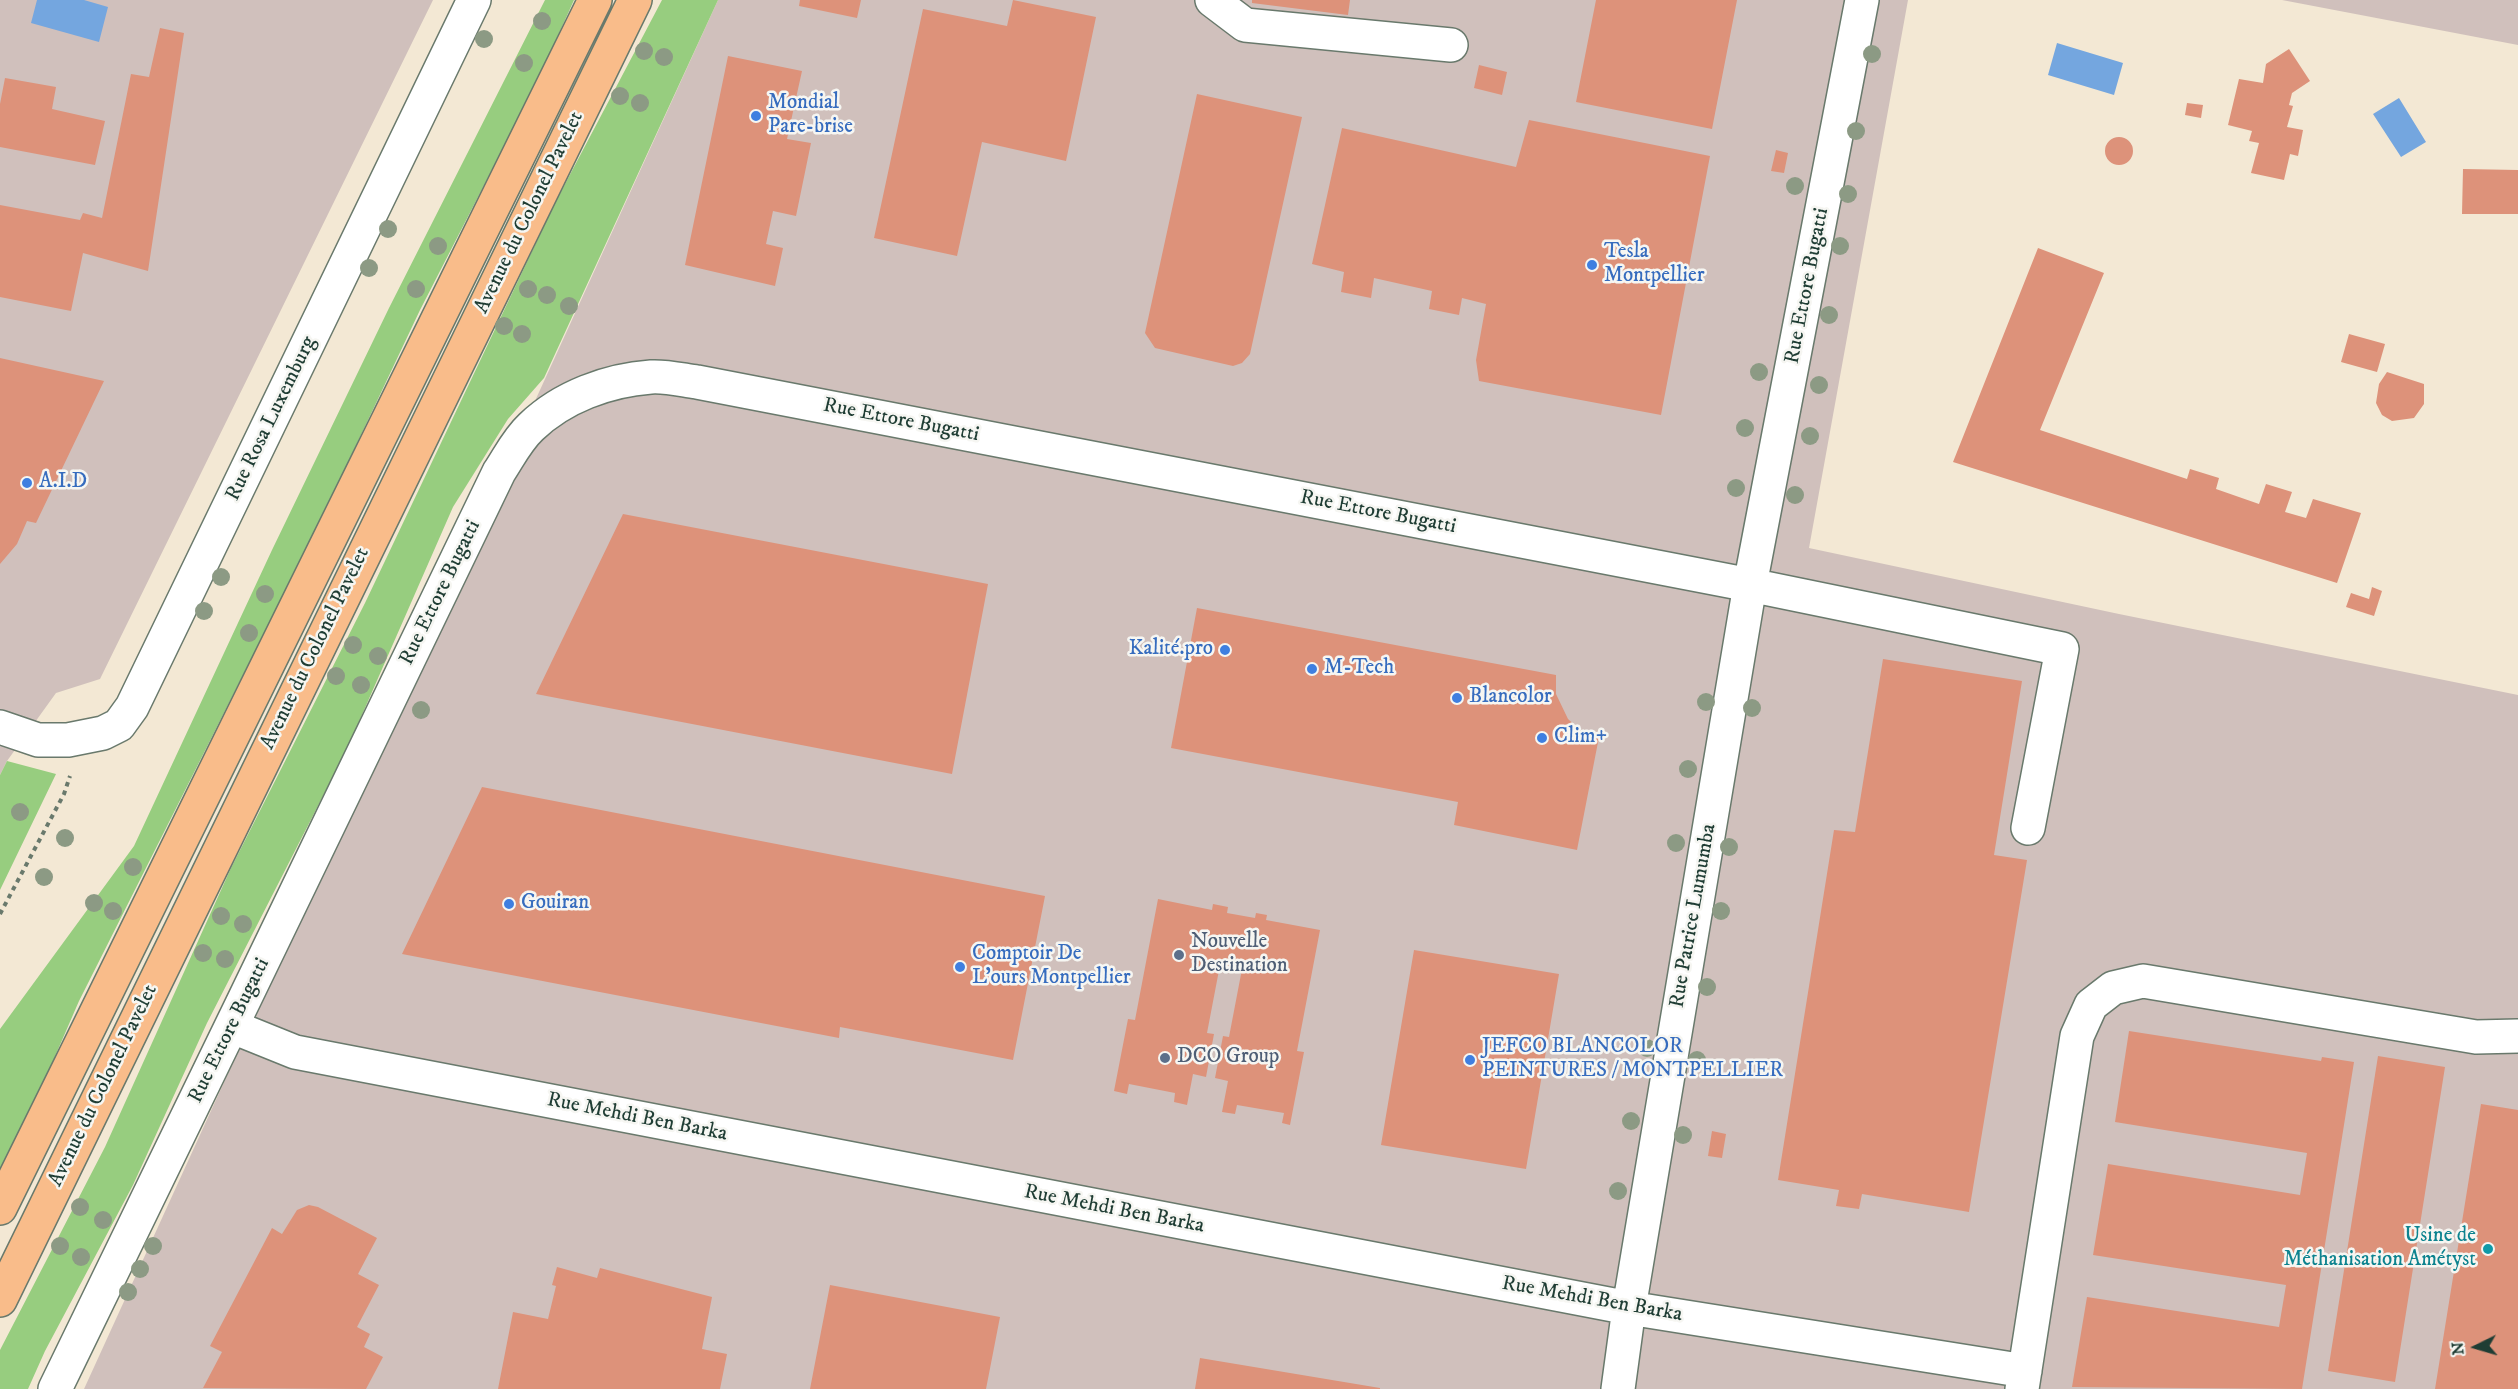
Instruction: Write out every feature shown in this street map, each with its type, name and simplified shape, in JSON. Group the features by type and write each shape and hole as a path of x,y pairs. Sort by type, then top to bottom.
{"main road":[{"name":"Avenue du Colonel Pavelet","path":"0,1208 595,0"},
{"name":"Avenue du Colonel Pavelet","path":"0,1300 635,0"}],"street":[{"name":"Rue Rosa Luxemburg","path":"0,727 38,740 68,740 103,733 119,725 132,707 474,0"},
{"path":"1212,0 1245,25 1451,45"},
{"name":"Rue Ettore Bugatti","path":"55,1389 233,1027 499,472 515,445 531,427 562,402 620,382 653,377 697,382 1750,585 1862,0"},
{"path":"1750,585 2062,649 2028,828"},
{"name":"Rue Patrice Lumumba","path":"1618,1389 1629,1308 1750,585"},
{"path":"2016,1375 2077,1036 2091,1005 2113,988 2144,981 2476,1037 2518,1036"},
{"name":"Rue Mehdi Ben Barka","path":"233,1027 295,1052 1629,1308 2016,1375"}],"path":[{"path":"0,914 64,794 71,773"}],"shaded area":[{"path":"0,0 433,0 100,679 56,693 7,761 0,775"},
{"path":"718,0 1908,0 1809,548 2518,695 2518,1389 84,1389"},
{"path":"2282,0 2518,0 2518,45"}],"green space":[{"path":"545,0 574,0 538,80 420,310 317,528 79,1001 30,1114 0,1171 0,1029 134,846 272,550 389,308"},
{"path":"662,0 718,0 544,378 508,419 453,507 347,749 207,1023 133,1185 45,1351 28,1389 0,1389 0,1350 105,1147 231,868 365,603 555,203"},
{"path":"7,761 56,774 0,890 0,775"}],"water":[{"path":"37,0 84,0 108,7 99,42 31,23"},
{"path":"2057,43 2123,63 2114,95 2048,75"},
{"path":"2399,98 2426,142 2401,157 2373,114"}],"building":[{"path":"800,0 861,0 857,18 799,6"},
{"path":"1013,0 1096,17 1066,161 982,142 957,256 874,238 923,9 1007,26"},
{"path":"1252,0 1350,0 1348,15 1252,3"},
{"path":"1596,0 1737,0 1712,129 1576,102"},
{"path":"160,28 184,33 148,271 83,253 71,311 0,297 0,205 80,220 83,213 102,218 131,74 149,77"},
{"path":"2289,49 2310,81 2292,93 2289,105 2293,106 2287,127 2303,130 2298,156 2290,154 2284,180 2251,173 2259,143 2249,141 2252,131 2228,125 2239,79 2263,83 2266,64"},
{"path":"728,56 802,71 787,139 811,143 796,216 773,211 766,244 783,248 775,286 685,265"},
{"path":"1479,65 1507,72 1502,95 1474,88"},
{"path":"5,78 56,87 52,109 105,121 95,165 0,147 0,104"},
{"path":"1197,94 1302,117 1250,354 1242,363 1233,366 1155,348 1145,333"},
{"path":"2187,103 2203,105 2201,118 2185,115"},
{"name":"Tesla Montpellier","path":"1529,120 1710,156 1661,415 1479,381 1476,360 1486,304 1462,298 1459,315 1429,309 1432,291 1374,278 1371,298 1341,292 1344,272 1312,264 1342,128 1516,167"},
{"path":"2119,137 2129,141 2133,151 2129,161 2119,165 2109,161 2105,151 2109,141"},
{"path":"1776,150 1788,153 1784,173 1771,171"},
{"path":"2463,169 2518,170 2518,214 2462,214"},
{"path":"2038,248 2104,273 2040,430 2187,479 2190,469 2219,478 2216,489 2259,504 2266,484 2292,492 2285,512 2306,518 2313,499 2361,513 2337,583 1953,462"},
{"path":"2349,334 2385,344 2377,372 2341,362"},
{"path":"0,358 104,381 36,523 27,521 17,544 0,564"},
{"path":"2387,372 2424,384 2424,404 2414,418 2392,421 2382,415 2376,403 2379,384"},
{"path":"623,514 988,584 952,774 536,694"},
{"path":"2372,587 2382,591 2374,616 2346,607 2351,593 2369,599"},
{"path":"1197,608 1556,675 1556,694 1568,719 1580,730 1599,737 1577,850 1454,825 1458,802 1171,748"},
{"path":"1883,659 2022,681 1994,855 2027,860 1969,1212 1862,1194 1859,1209 1836,1206 1839,1190 1778,1180 1834,830 1855,832"},
{"path":"482,787 1045,896 1013,1060 840,1027 839,1038 402,954"},
{"path":"1158,899 1212,910 1213,904 1228,907 1227,913 1255,918 1256,913 1267,915 1266,920 1320,930 1297,1051 1304,1052 1290,1125 1282,1123 1284,1113 1237,1105 1235,1114 1222,1112 1228,1081 1215,1078 1223,1036 1229,1037 1242,969 1220,965 1207,1033 1214,1034 1206,1077 1193,1074 1187,1105 1174,1102 1175,1093 1129,1084 1127,1094 1114,1091 1128,1019 1135,1020"},
{"name":"JEFCO BLANCOLOR PEINTURES / MONTPELLIER","path":"1414,950 1559,974 1526,1169 1381,1145"},
{"path":"2129,1031 2321,1061 2322,1057 2354,1062 2302,1389 2072,1387 2087,1297 2279,1327 2286,1285 2093,1255 2108,1164 2300,1195 2307,1153 2115,1122"},
{"path":"2378,1056 2445,1067 2395,1382 2328,1371"},
{"name":"Usine de Méthanisation Amétyst","path":"2481,1104 2518,1110 2518,1389 2435,1389"},
{"path":"1712,1131 1726,1134 1722,1158 1708,1156"},
{"path":"309,1205 318,1207 377,1238 358,1274 379,1285 357,1327 370,1334 364,1347 383,1357 366,1389 203,1388 222,1352 210,1346 272,1228 282,1234 297,1210"},
{"path":"557,1267 597,1278 600,1268 712,1297 702,1349 727,1354 720,1389 498,1389 513,1312 548,1319 556,1286 552,1285"},
{"path":"830,1285 1000,1317 986,1389 810,1389"},
{"path":"1200,1358 1380,1388 1380,1389 1195,1389"}],"place":[{"name":"Mondial Pare-brise","path":"756,116"},
{"name":"Tesla Montpellier","path":"1592,265"},
{"name":"A.I.D","path":"27,483"},
{"name":"Kalité.pro","path":"1225,650"},
{"name":"M-Tech","path":"1312,669"},
{"name":"Blancolor","path":"1457,698"},
{"name":"Clim+","path":"1542,738"},
{"name":"Gouiran","path":"509,904"},
{"name":"Nouvelle Destination","path":"1179,955"},
{"name":"Comptoir De L'ours Montpellier","path":"960,967"},
{"name":"DCO Group","path":"1165,1058"},
{"name":"JEFCO BLANCOLOR PEINTURES / MONTPELLIER","path":"1470,1060"},
{"name":"Usine de Méthanisation Amétyst","path":"2488,1249"}]}
